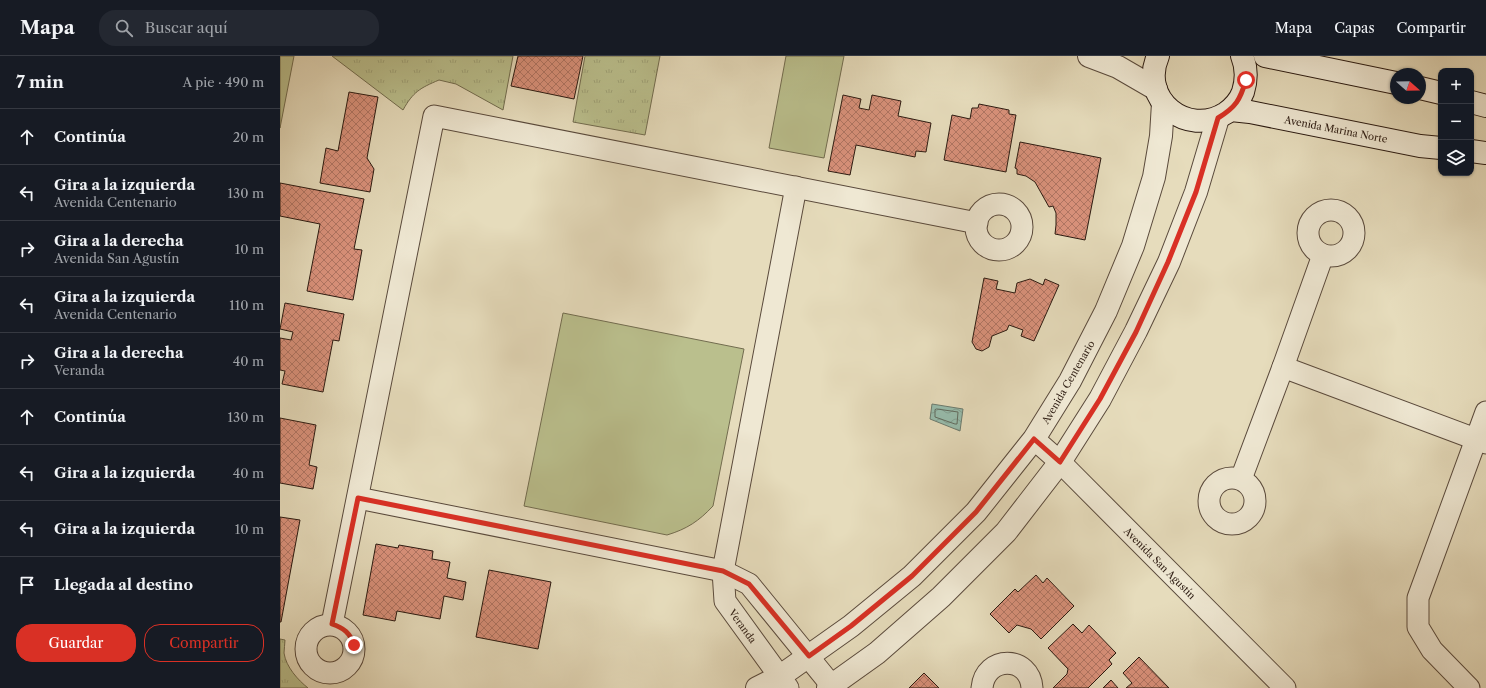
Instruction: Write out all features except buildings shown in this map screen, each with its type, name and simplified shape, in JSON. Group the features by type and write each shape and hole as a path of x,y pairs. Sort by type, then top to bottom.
{"street":[{"name":"Avenida Marina Norte","path":"1089,56 1118,67 1159,96 1174,113 1188,120 1203,121 1224,114 1250,112 1420,146 1438,148"},
{"name":"Avenida Centenario","path":"757,688 784,682 809,656 851,626 912,576 976,512 1034,439 1070,381 1106,311 1133,246 1154,177 1161,136 1159,96 1154,76 1155,62 1158,56"},
{"path":"358,498 723,571 749,584 809,656 830,687 877,653 941,597 1006,532 1060,462 1100,399 1136,332 1168,262 1196,192 1224,114 1241,96 1246,80 1245,64 1242,56"},
{"path":"1265,56 1390,82"},
{"path":"1426,89 1438,92"},
{"path":"1474,103 1486,106"},
{"path":"332,624 434,116 976,224"},
{"path":"1474,151 1486,153"},
{"name":"Veranda","path":"784,682 725,602 723,571 796,187"},
{"path":"1241,479 1323,255"},
{"path":"1283,367 1481,441"},
{"path":"1469,688 1432,650 1418,628 1418,598 1481,441 1486,412"},
{"name":"Avenida San Agustín","path":"1034,439 1060,462 1285,688"},
{"path":"982,688 982,682 991,668 999,664 1007,663 1016,664 1029,675 1032,688"}],"green space":[{"path":"280,56 294,56 280,128"},
{"path":"332,56 513,56 503,110 456,84 439,80 418,91 410,99 403,110"},
{"path":"585,56 660,56 645,135 573,122"},
{"path":"786,56 844,56 824,158 769,148"},
{"path":"563,313 744,349 713,506 692,524 667,535 524,506"},
{"path":"280,639 285,640 284,653 287,663 300,681 308,688 280,688"}],"water":[{"path":"932,404 963,409 960,431 930,419"}],"route":[{"path":"354,645 352,637 347,631 340,626 332,624 358,498 723,571 749,584 809,656 851,626 912,576 976,512 1034,439 1060,462 1100,399 1136,332 1168,262 1196,192 1218,118 1231,110 1241,96 1246,80"}]}
